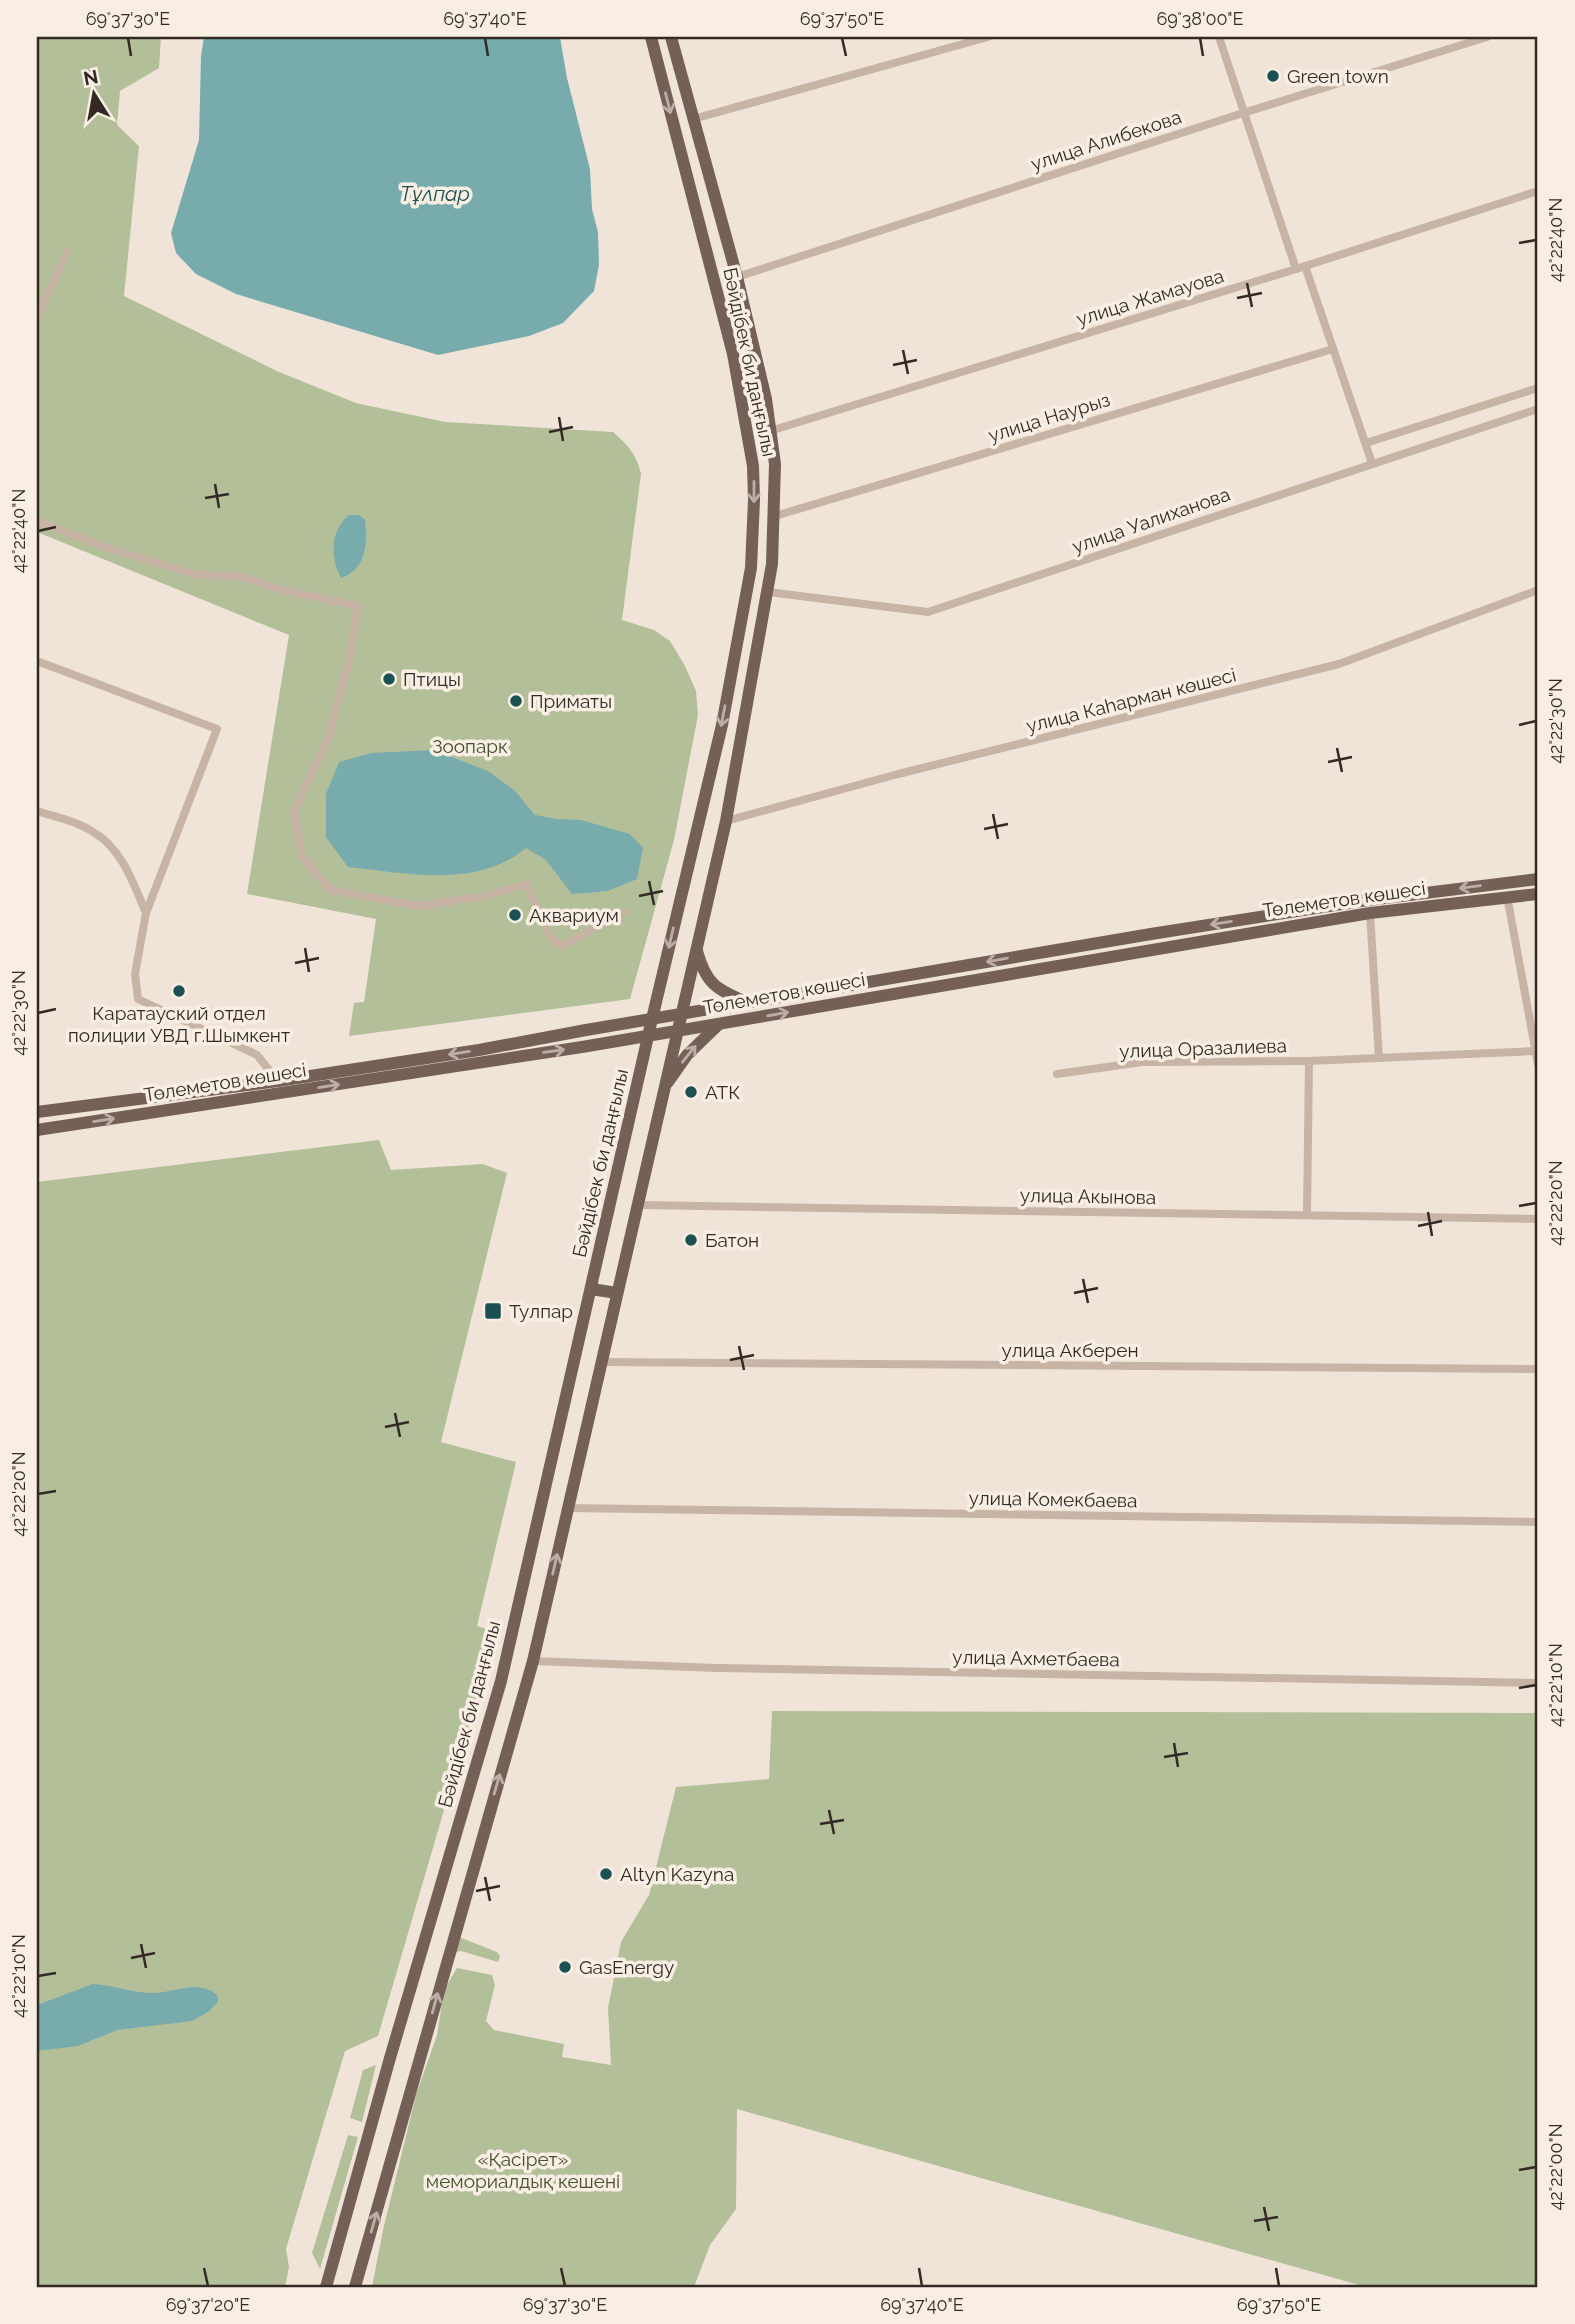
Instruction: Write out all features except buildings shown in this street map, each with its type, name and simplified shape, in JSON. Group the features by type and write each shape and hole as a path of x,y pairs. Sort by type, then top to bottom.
{"main road":[{"name":"Бәйдібек би даңғылы","path":"326,2287 501,1681 722,725 751,568 754,480 743,404 733,354 650,37"},
{"name":"Бәйдібек би даңғылы","path":"355,2287 533,1661 726,821 768,592 775,516 775,464 766,399 737,277 671,37"},
{"name":"Төлеметов көшесі","path":"37,1112 278,1081 478,1050 747,1002 1335,905 1538,879"},
{"name":"Төлеметов көшесі","path":"37,1130 648,1036 1370,913 1538,894"},
{"path":"696,948 705,976 712,985 747,1002"},
{"path":"664,1088 688,1055 718,1024"},
{"path":"591,1289 617,1293"}],"street":[{"path":"693,119 988,37"},
{"path":"1219,37 1243,113 1333,349 1372,463"},
{"name":"улица Алибекова","path":"737,277 1487,37"},
{"name":"улица Жамауова","path":"770,430 1301,267 1538,191"},
{"path":"37,318 41,301 67,252"},
{"name":"улица Наурыз","path":"775,516 1333,349"},
{"path":"1366,443 1538,388"},
{"name":"улица Уалиханова","path":"768,592 928,612 1538,409"},
{"path":"37,521 105,547 197,575 240,576 278,589 358,606 348,661 328,738 294,812 302,856 330,890 419,906 485,896 526,884 551,938 562,946 624,912"},
{"name":"улица Каһарман көшесі","path":"726,821 898,774 1339,664 1538,590"},
{"path":"37,661 217,729 146,913 135,974 138,999 257,1055 278,1081"},
{"path":"37,811 95,832 114,849 130,876 146,913"},
{"path":"1507,896 1538,1064"},
{"path":"1370,913 1379,1058"},
{"name":"улица Оразалиева","path":"1057,1074 1142,1062 1309,1061 1535,1051"},
{"name":"улица Оразалиева","path":"1307,1215 1309,1061"},
{"name":"улица Акынова","path":"638,1205 1538,1219"},
{"name":"улица Акберен","path":"601,1362 1538,1369"},
{"name":"улица Комекбаева","path":"568,1508 1538,1522"},
{"name":"улица Ахметбаева","path":"533,1661 758,1669 1538,1683"}],"green space":[{"name":"Зоопарк","path":"37,37 161,37 159,68 120,91 117,125 139,146 124,296 279,372 356,403 445,422 613,432 634,456 641,474 622,620 654,630 670,641 696,691 698,715 674,840 630,999 349,1036 354,1003 364,1002 376,919 247,894 289,635 37,532"},
{"path":"379,1140 391,1170 483,1164 507,1173 441,1442 516,1462 477,1626 496,1632 378,2036 345,2051 286,2249 289,2267 285,2287 37,2287 37,1182"},
{"name":"«Қасірет» мемориалдық кешені","path":"772,1711 1538,1713 1538,2287 1366,2287 737,2109 736,2209 710,2245 694,2287 372,2287 416,2095 437,2035 444,1990 457,1968 492,1975 495,1985 486,2021 494,2030 564,2044 562,2057 611,2065 608,2008 621,1942 649,1895 676,1787 769,1779"},
{"path":"459,1937 497,1952 500,1956 498,1962 461,1951 453,1953"},
{"path":"376,2065 362,2122 350,2118 363,2070"},
{"path":"348,2135 358,2137 320,2269 312,2253"}],"water":[{"name":"Тұлпар","path":"204,37 560,37 567,78 590,169 592,209 598,232 599,265 594,291 563,323 529,336 438,355 236,294 196,274 176,253 171,233 199,140"},
{"path":"349,515 359,515 365,520 364,555 356,569 341,578 335,561 335,536"},
{"path":"433,750 488,771 515,791 535,815 581,820 630,834 643,848 637,879 608,891 572,894 546,860 526,848 507,861 463,874 417,874 348,867 326,837 326,794 339,762 372,753"},
{"path":"93,1984 153,1993 202,1988 217,1995 218,2002 208,2012 192,2021 117,2030 78,2046 37,2051 37,2005"}],"place":[{"name":"Green town","path":"1273,76"},
{"name":"Птицы","path":"389,679"},
{"name":"Приматы","path":"516,701"},
{"name":"Аквариум","path":"515,915"},
{"name":"Каратауский отдел полиции УВД г.Шымкент","path":"179,991"},
{"name":"АТК","path":"691,1092"},
{"name":"Батон","path":"691,1240"},
{"name":"Тулпар","path":"493,1311"},
{"name":"Altyn Kazyna","path":"606,1874"},
{"name":"GasEnergy","path":"565,1967"}]}
